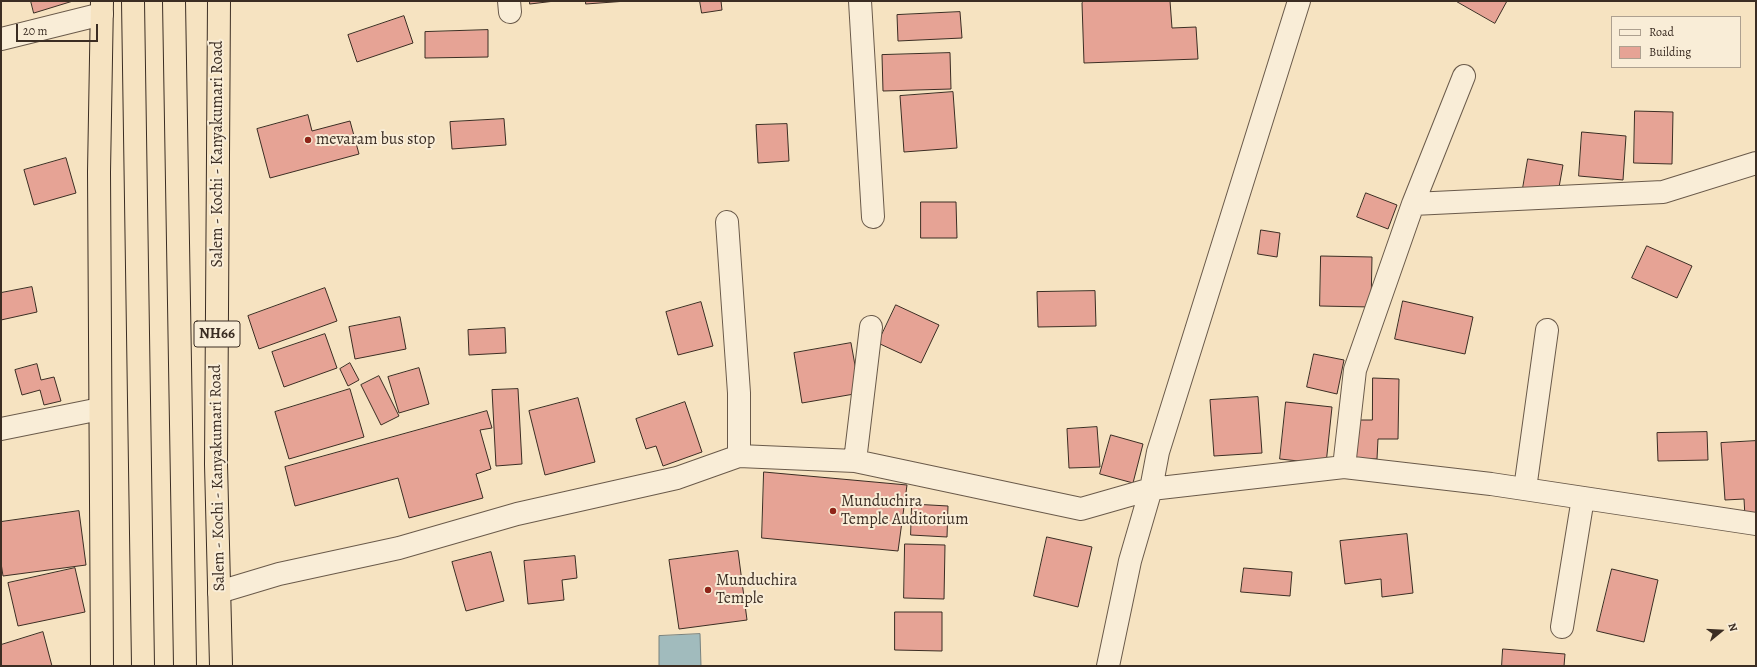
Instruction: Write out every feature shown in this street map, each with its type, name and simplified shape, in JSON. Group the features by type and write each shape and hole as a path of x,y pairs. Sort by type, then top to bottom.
{"highway":[{"path":"133,1 143,666"},
{"path":"174,1 185,666"},
{"name":"Salem - Kochi - Kanyakumari Road","path":"219,1 216,464 221,666"},
{"path":"102,7 99,172 102,666"}],"street":[{"path":"860,1 873,217"},
{"path":"1108,666 1130,561 1151,489 1158,452 1299,1"},
{"path":"1,39 102,7"},
{"path":"1344,467 1355,370 1413,204 1464,76"},
{"path":"1413,204 1663,192 1756,164"},
{"path":"727,222 739,393 739,456"},
{"path":"855,461 871,328"},
{"path":"1525,489 1547,330"},
{"path":"1,429 100,409"},
{"path":"219,592 279,574 399,548 517,514 677,478 739,456 855,461 1081,509 1151,489 1344,467 1525,489 1756,524"},
{"path":"1562,627 1582,498"}],"water":[{"path":"700,634 701,666 659,666 659,636"}],"building":[{"path":"31,1 73,1 34,13"},
{"path":"530,1 555,1 530,4"},
{"path":"586,1 627,1 586,4"},
{"path":"700,1 721,1 722,10 702,13"},
{"path":"1084,1 1170,1 1172,28 1196,27 1198,59 1084,63 1082,3"},
{"path":"1456,1 1507,1 1495,23"},
{"path":"960,12 962,38 898,41 897,15"},
{"path":"404,16 413,43 357,62 348,35"},
{"path":"488,30 488,57 425,58 425,32"},
{"path":"950,53 951,89 883,91 882,55"},
{"path":"953,92 957,148 904,152 900,96"},
{"path":"1635,111 1673,112 1672,164 1634,163"},
{"path":"308,115 312,131 350,121 359,154 270,178 257,129"},
{"path":"504,119 506,145 452,149 450,122"},
{"path":"787,124 789,161 758,163 756,125"},
{"path":"1582,132 1626,136 1623,180 1579,176"},
{"path":"66,158 76,193 34,205 24,170"},
{"path":"1528,159 1563,165 1558,193 1523,188"},
{"path":"1366,193 1397,205 1388,229 1357,217"},
{"path":"921,202 956,202 957,238 921,238"},
{"path":"1261,230 1280,233 1277,257 1258,254"},
{"path":"1647,246 1692,266 1677,298 1632,278"},
{"path":"1321,256 1372,257 1371,307 1320,306"},
{"path":"32,287 37,312 1,320 1,293"},
{"path":"325,288 337,321 259,349 248,316"},
{"path":"1095,291 1096,326 1038,327 1037,292"},
{"path":"1403,301 1473,317 1465,354 1395,339"},
{"path":"701,302 713,346 678,355 666,312"},
{"path":"896,305 939,325 921,363 878,343"},
{"path":"400,317 406,349 355,359 349,327"},
{"path":"505,328 506,353 469,355 468,330"},
{"path":"325,334 337,368 284,387 272,352"},
{"path":"851,343 860,393 802,403 794,353"},
{"path":"1314,354 1344,360 1337,394 1307,387"},
{"path":"350,363 359,380 348,386 340,369"},
{"path":"37,364 41,380 54,377 61,401 44,405 40,390 22,395 15,370"},
{"path":"419,368 429,404 399,413 388,377"},
{"path":"379,376 399,416 381,425 361,385"},
{"path":"1373,378 1399,379 1398,439 1378,439 1377,459 1354,458 1355,420 1372,420"},
{"path":"350,389 364,437 289,459 275,412"},
{"path":"518,389 522,464 496,466 492,390"},
{"path":"1258,397 1262,453 1214,456 1210,400"},
{"path":"578,398 595,462 545,475 529,411"},
{"path":"685,402 702,452 663,466 656,446 646,449 636,419"},
{"path":"1286,402 1332,407 1326,464 1280,459"},
{"path":"487,411 492,428 480,430 491,469 476,474 483,498 409,518 398,478 295,506 285,467"},
{"path":"1097,427 1100,467 1069,468 1067,429"},
{"path":"1707,432 1708,460 1658,461 1657,433"},
{"path":"1111,435 1143,444 1133,483 1100,474"},
{"path":"1756,441 1756,516 1745,517 1744,499 1725,500 1721,443"},
{"name":"Munduchira Temple Auditorium","path":"764,472 907,485 898,551 762,538"},
{"path":"912,504 948,506 947,537 911,535"},
{"path":"79,511 86,565 3,576 1,563 1,522"},
{"path":"1407,534 1413,593 1382,597 1381,579 1345,584 1340,541"},
{"path":"1047,537 1092,547 1078,607 1034,596"},
{"path":"905,544 945,545 944,599 904,598"},
{"name":"Munduchira Temple","path":"738,551 747,620 679,629 669,560"},
{"path":"491,552 504,601 466,611 452,562"},
{"path":"575,556 577,578 562,580 564,600 528,604 524,561"},
{"path":"75,568 85,612 18,626 8,583"},
{"path":"1244,568 1292,572 1290,596 1241,592"},
{"path":"1612,569 1658,580 1644,642 1597,631"},
{"path":"895,612 942,612 942,651 895,650"},
{"path":"43,632 52,666 1,666 1,645"},
{"path":"1503,649 1565,654 1564,666 1502,666"}],"place":[{"name":"mevaram bus stop","path":"308,140"},
{"name":"Munduchira Temple Auditorium","path":"833,511"},
{"name":"Munduchira Temple","path":"708,590"}]}
